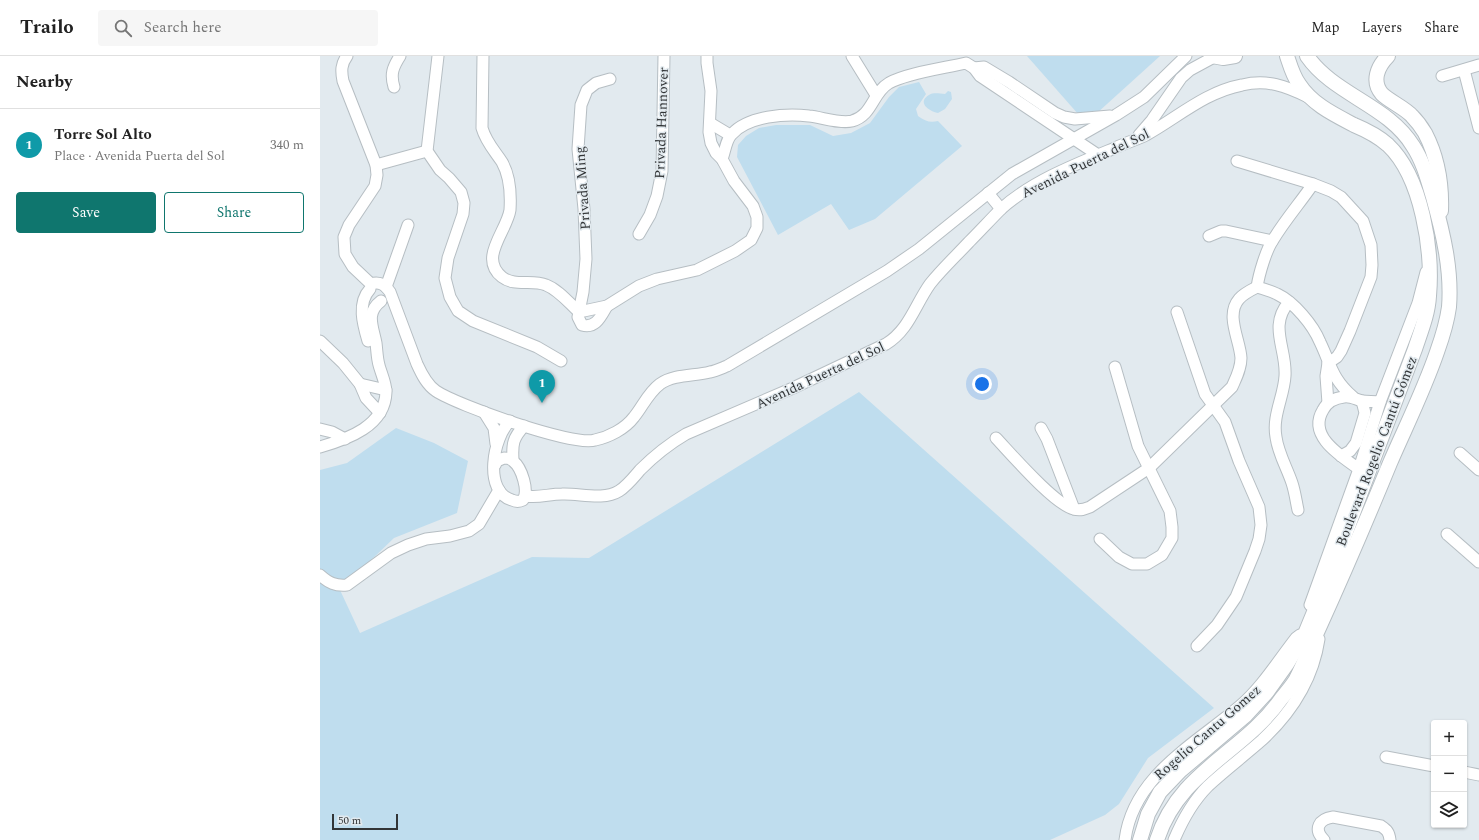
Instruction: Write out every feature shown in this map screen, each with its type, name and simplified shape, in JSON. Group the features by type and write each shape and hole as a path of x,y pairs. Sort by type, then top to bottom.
{"main road":[{"path":"1214,56 1223,58 1235,56"},
{"name":"Boulevard Rogelio Cantú Gómez","path":"1157,840 1161,826 1174,803 1192,782 1253,730 1276,707 1295,682 1308,655 1311,628 1334,561 1415,349 1426,314 1430,283 1427,234 1420,204 1412,181 1398,157 1388,145 1374,134 1323,108 1309,97 1298,83 1287,56"},
{"name":"Boulevard Rogelio Cantú Gómez","path":"1140,840 1148,814 1160,792 1180,771 1245,716 1267,692 1333,598 1428,378 1441,341 1449,309 1450,280 1446,249 1440,221 1421,161 1405,135 1392,122 1337,85 1320,71 1308,56"},
{"path":"1388,56 1380,64 1376,74 1377,84 1383,94 1412,116 1425,133 1437,162 1442,192 1440,221"}],"street":[{"path":"347,56 341,70 343,81 376,165 377,175 375,186 349,225 344,237 345,254 353,267 371,287 371,293 396,310"},
{"path":"394,87 392,72 400,56"},
{"path":"438,56 427,150 440,170 461,192 464,203 463,214 448,258 446,278 450,297 458,311 473,321 537,347 561,360"},
{"path":"483,56 482,128 485,139 502,164 510,190 510,212 496,243 493,254 493,264 502,278 511,282 546,285 554,290 579,312 579,321 582,325 591,326 597,322 607,306"},
{"name":"Privada Hannover","path":"639,234 650,215 662,171 664,56"},
{"path":"579,312 607,306 639,286 657,279 697,270 735,251 751,240 757,228 757,217 753,206 734,180 711,143 709,132 711,91 707,56"},
{"path":"852,56 876,95"},
{"name":"Avenida Puerta del Sol","path":"386,287 390,292 422,376 436,391 451,399 524,426 569,439 593,441 614,433 626,426 634,418 649,395 662,383 675,378 712,372 727,366 887,271 919,249 1012,174 1116,115 1144,97 1186,56"},
{"path":"1136,138 1152,120 1181,78 1190,70 1214,56"},
{"path":"722,159 730,135 742,125 756,119 808,115 850,121 862,116 871,108 876,95 889,84 906,77 970,62 984,67 1055,113 1064,117 1086,119 1116,115"},
{"path":"970,62 980,76 1098,155"},
{"path":"1442,76 1479,65"},
{"path":"1464,70 1479,128"},
{"name":"Privada Ming","path":"579,312 583,292 586,259 584,209 578,149 581,104 587,90 596,83 610,79"},
{"name":"Avenida Puerta del Sol","path":"526,496 536,498 559,494 573,494 609,496 619,491 660,452 686,434 793,388 886,344 894,339 908,323 929,285 942,269 1001,210 1017,196 1036,184 1145,135 1190,106 1224,90 1242,84 1258,83 1281,85 1309,97"},
{"path":"1144,97 1150,105 1152,120"},
{"path":"710,123 730,135"},
{"path":"1052,124 1058,134 1053,150"},
{"path":"376,165 427,150"},
{"path":"1237,161 1313,184 1341,197 1363,220 1371,245 1371,277 1341,351 1337,357 1328,363 1326,376 1328,403"},
{"path":"996,438 1054,498 1074,509 1082,510 1090,507 1149,468 1232,388 1239,374 1241,359 1234,325 1234,307 1240,298 1257,287 1259,276 1272,241 1313,184"},
{"path":"988,193 1001,210"},
{"path":"377,354 370,348 362,311 363,299 376,282 381,283 386,287 408,225"},
{"path":"1209,236 1221,231 1226,231 1272,241"},
{"path":"1174,840 1192,807 1208,787 1262,740 1282,720 1298,698 1307,679 1319,637 1311,628 1309,615 1310,606 1359,469 1380,402 1418,303 1429,258"},
{"path":"1257,287 1278,294 1289,302 1304,318 1314,330 1321,342 1328,363 1339,383 1357,399 1365,413 1356,443 1350,451 1341,456"},
{"path":"322,444 352,437 365,428 380,413 385,402 386,390 377,354 371,317 374,307 381,301"},
{"path":"1289,302 1284,308 1279,322 1279,331 1286,364 1286,377 1276,421 1276,436 1293,485 1298,510"},
{"path":"1177,312 1205,394 1226,422 1239,461 1259,508 1261,525 1255,551 1236,597 1217,625 1196,646"},
{"path":"320,341 343,363 360,384 366,398 380,413"},
{"path":"1100,538 1119,557 1132,564 1147,564 1162,555 1172,538 1170,511 1138,446 1115,366"},
{"path":"360,384 386,390"},
{"path":"1359,469 1341,456 1324,440 1319,429 1320,415 1328,403 1339,398 1380,402"},
{"path":"484,412 494,428 496,444 494,474 499,490 503,495 513,501 520,501 526,496 525,484 519,469 513,460 512,447 514,439 524,426"},
{"path":"496,444 503,429 510,421"},
{"path":"1041,428 1047,439 1074,509"},
{"path":"320,429 332,432 345,439"},
{"path":"1460,453 1479,470"},
{"path":"495,465 497,461 504,458 513,460"},
{"path":"320,575 333,585 347,585 386,556 408,545 426,539 469,532 480,524 499,490"},
{"path":"1447,534 1479,562"},
{"name":"Rogelio Cantu Gomez","path":"1125,840 1129,819 1137,802 1151,781 1195,740 1240,705 1261,684 1296,638 1311,628"},
{"path":"1386,757 1431,765"},
{"path":"1467,773 1479,775"},
{"path":"1324,840 1320,836 1318,829 1319,824 1327,818 1333,817 1381,826 1389,833 1390,840"}],"shaded area":[{"path":"1027,56 1160,56 1086,123"},
{"path":"919,82 926,94 916,109 918,116 932,122 938,121 962,146 875,219 849,230 831,204 778,235 737,157 738,145 746,136 759,128 776,125 810,125 833,136 851,133 870,123 889,97 899,87"},
{"path":"948,91 951,92 952,99 945,109 938,113 925,106 924,100 929,95 935,93 945,94"},
{"path":"859,392 1214,708 1148,758 1119,804 1105,815 1050,840 320,840 320,470 347,463 396,428 434,443 468,461 457,513 394,538 340,590 360,633 532,557 589,558"}],"place":[{"name":"Torre Sol Alto","path":"542,403"}]}
